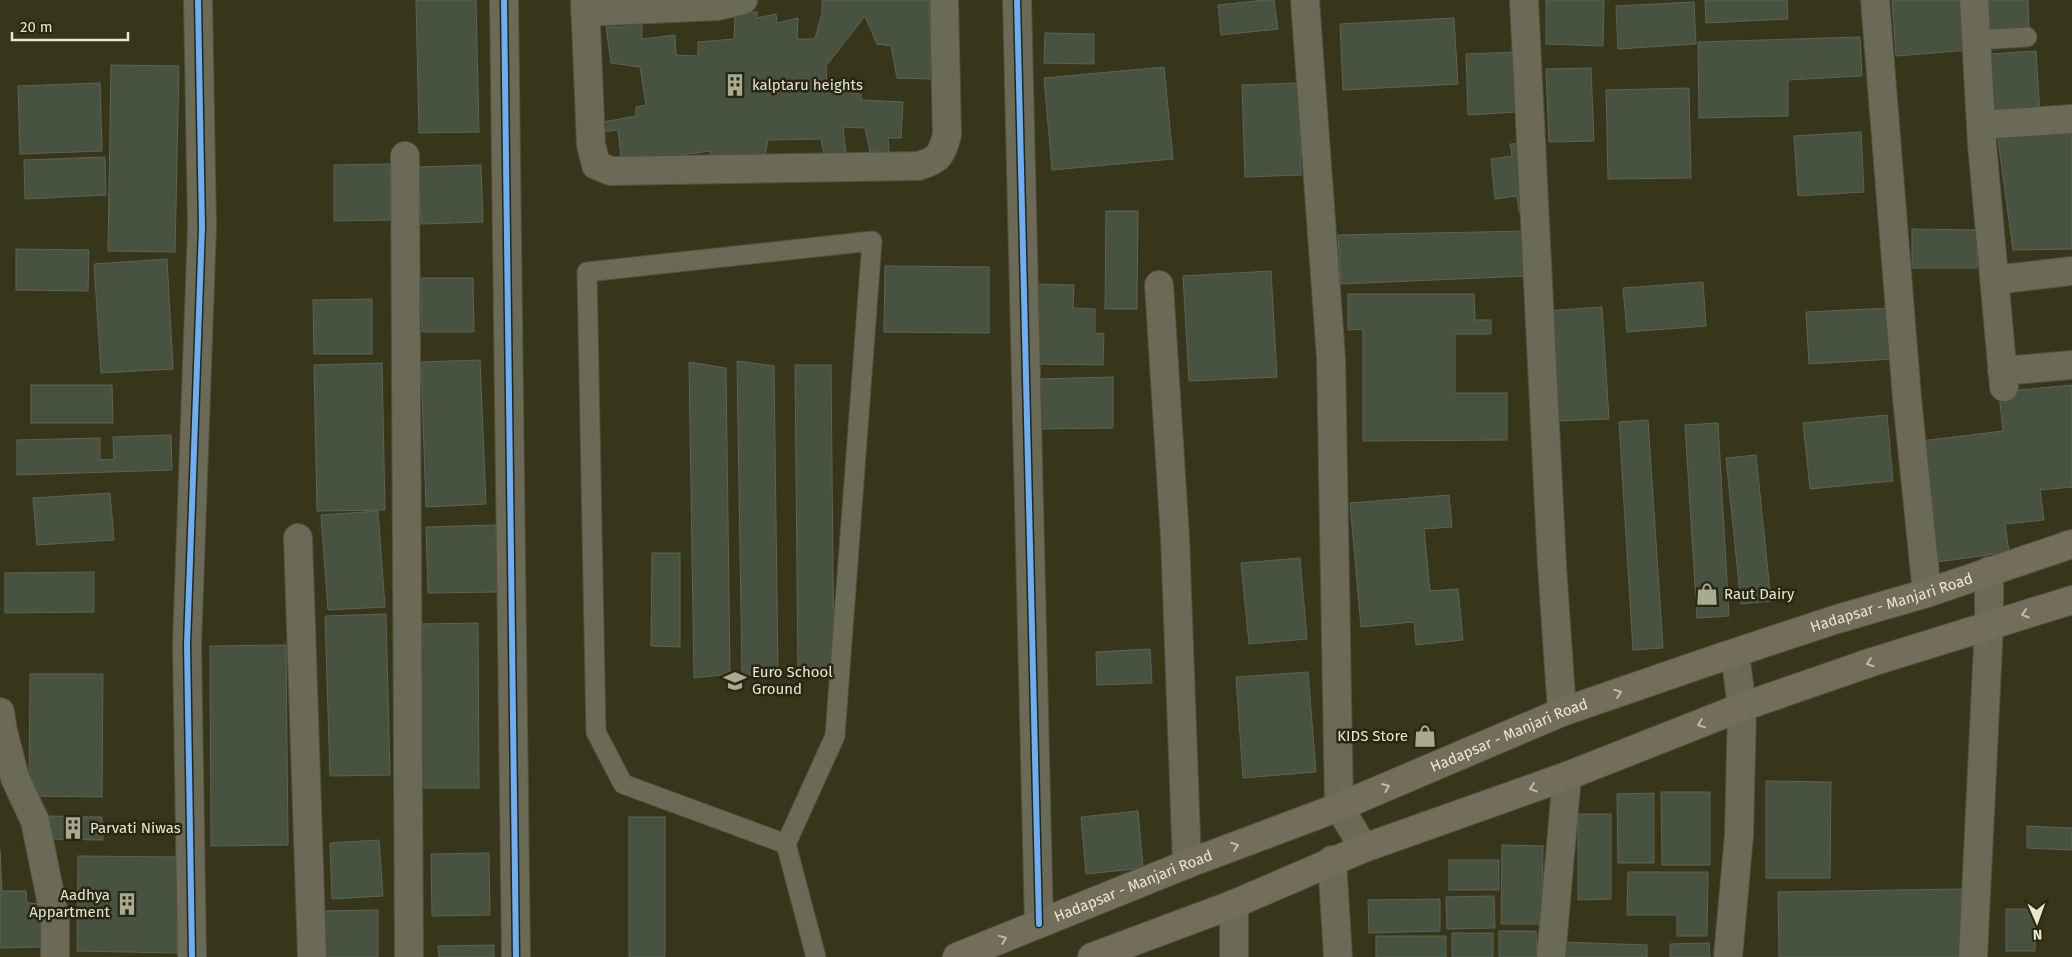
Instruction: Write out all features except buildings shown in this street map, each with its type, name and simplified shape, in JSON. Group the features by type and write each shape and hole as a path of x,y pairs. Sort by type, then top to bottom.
{"main road":[{"name":"Hadapsar - Manjari Road","path":"957,957 1187,864 1339,807 1562,712 1834,620 1927,593 2072,544"},
{"path":"1092,957 1125,951 1332,860 1567,776 1742,708 1872,662 2072,600"}],"street":[{"path":"192,957 187,644 202,227 198,0"},
{"path":"504,0 516,957"},
{"path":"744,0 718,6 585,6 591,145 596,165 611,171 918,166 934,161 942,152 947,136 944,0"},
{"path":"1017,0 1039,924"},
{"path":"1305,0 1331,358 1339,807 1364,848"},
{"path":"1524,0 1552,566 1562,712"},
{"path":"1875,0 1907,398 1927,593"},
{"path":"1974,0 1981,124 2003,379 2072,365"},
{"path":"1981,124 2072,119"},
{"path":"405,156 409,957"},
{"path":"1994,280 2072,271"},
{"path":"1159,285 1175,538 1187,864"},
{"path":"298,538 312,957"},
{"path":"1972,957 1989,625 1989,571"},
{"path":"1728,957 1739,835 1742,708 1735,654"},
{"path":"0,712 15,778 35,821 55,919 55,957"},
{"path":"1551,957 1567,776"},
{"path":"1332,860 1338,957"},
{"path":"1234,904 1234,957"}],"lane":[{"path":"1976,40 2027,37"},
{"path":"786,844 623,784 596,732 586,272 872,241 835,736 786,844 816,957"}],"cycle path":[{"path":"192,957 187,644 202,227 198,0"},
{"path":"504,0 516,957"},
{"path":"1017,0 1039,924"}],"place":[{"name":"kalptaru heights","path":"735,85"},
{"name":"Raut Dairy","path":"1707,594"},
{"name":"Euro School Ground","path":"735,681"},
{"name":"KIDS Store","path":"1425,736"},
{"name":"Parvati Niwas","path":"73,828"},
{"name":"Aadhya Appartment","path":"127,904"}]}
